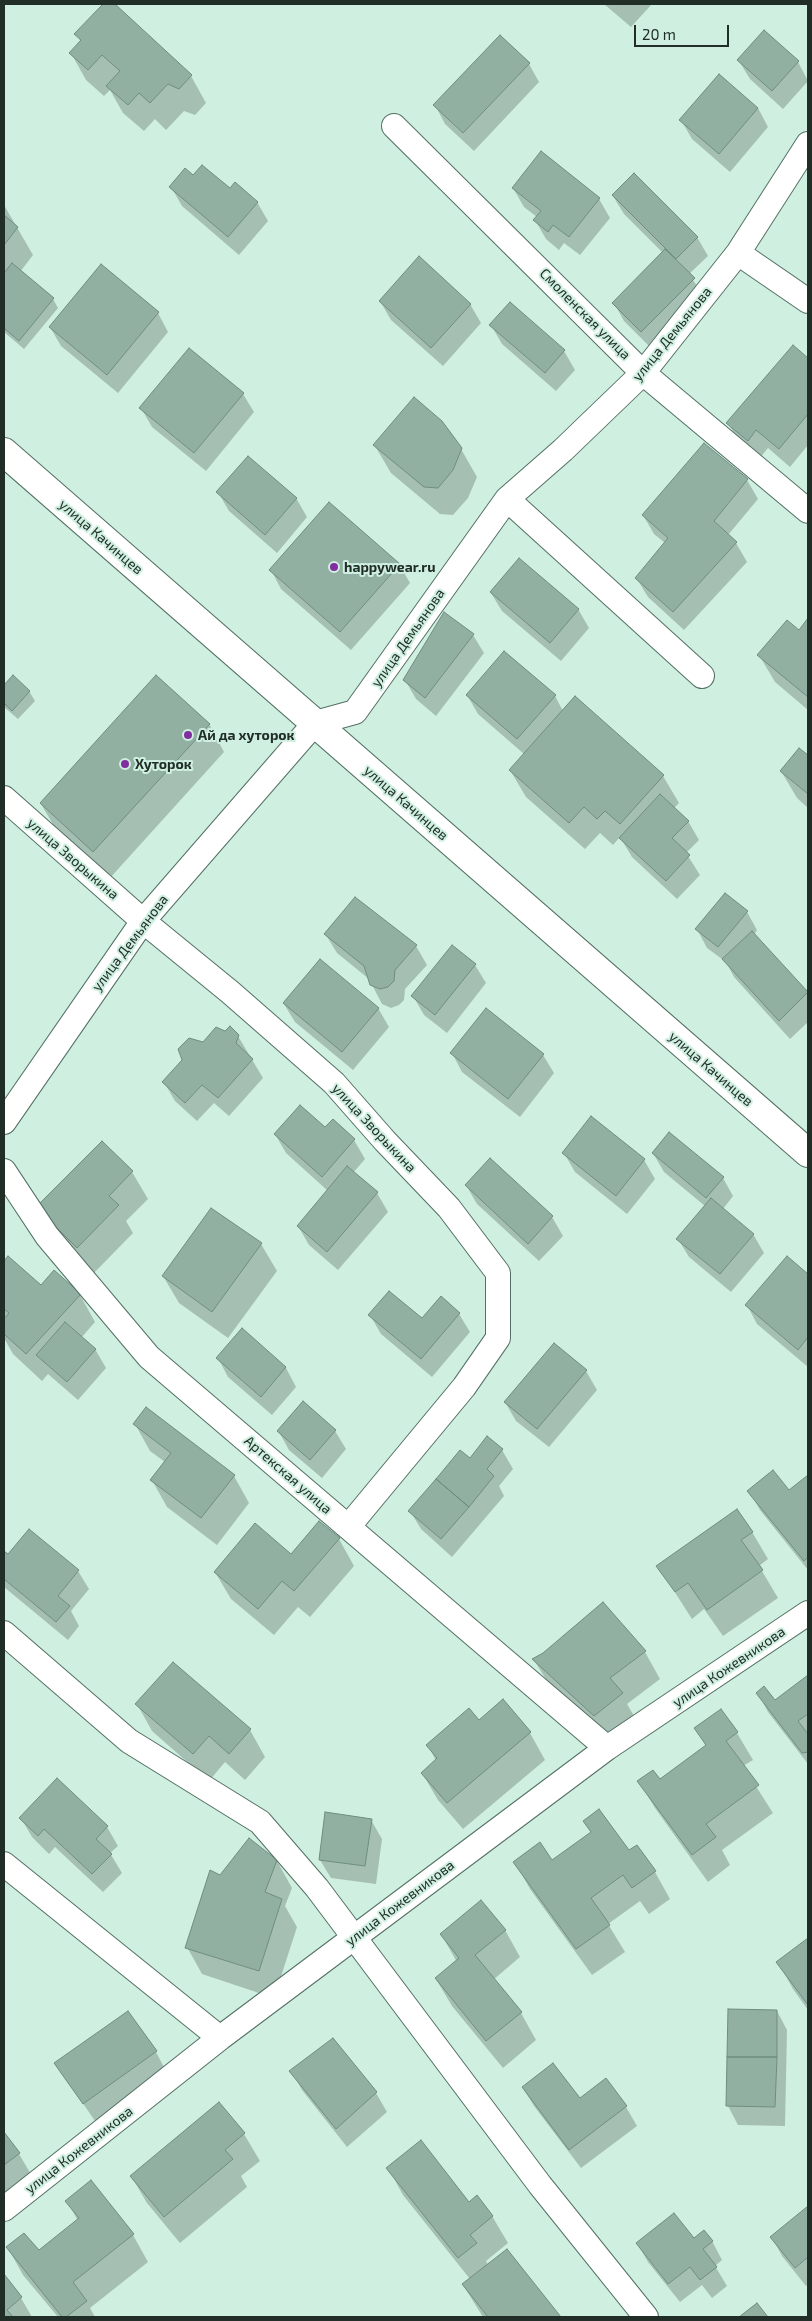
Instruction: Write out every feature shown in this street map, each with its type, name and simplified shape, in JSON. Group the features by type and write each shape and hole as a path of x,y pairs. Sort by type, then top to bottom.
{"main road":[{"name":"улица Качинцев","path":"4,452 808,1153"}],"street":[{"name":"Смоленская улица","path":"394,126 644,373 808,511"},
{"name":"улица Демьянова","path":"4,1122 143,921 315,723 355,712 507,499 563,450 644,373 738,253 808,144"},
{"path":"738,253 808,301"},
{"path":"507,499 702,676"},
{"name":"улица Зворыкина","path":"4,798 143,921 230,992 334,1083 385,1141 450,1208 498,1273 498,1338 464,1387 348,1527"},
{"name":"Артекская улица","path":"4,1171 46,1236 149,1356 607,1748"},
{"name":"улица Кожевникова","path":"4,2209 220,2038 607,1748 808,1613"},
{"path":"4,1633 130,1741 260,1822 317,1888 540,2185 646,2317"},
{"path":"4,1864 220,2038"}],"building":[{"path":"103,4 115,4 192,75 179,89 168,84 150,103 139,93 128,105 106,86 120,71 102,55 88,70 69,53 81,40 74,34"},
{"path":"764,30 799,61 772,91 737,60"},
{"path":"500,35 530,63 463,133 433,105"},
{"path":"719,74 758,108 719,154 679,120"},
{"path":"541,151 600,198 569,237 553,225 548,232 533,220 541,211 512,188"},
{"path":"202,165 230,188 235,182 258,202 228,237 169,187 185,168 193,175"},
{"path":"634,173 698,237 676,259 612,195"},
{"path":"4,215 18,227 4,245"},
{"path":"665,249 695,278 641,332 612,303"},
{"path":"419,256 471,304 431,348 379,301"},
{"path":"12,263 54,298 19,341 4,328 4,273"},
{"path":"101,264 159,312 107,375 49,327"},
{"path":"510,302 565,350 545,373 489,325"},
{"path":"793,345 808,358 808,414 779,449 756,430 748,441 726,423"},
{"path":"189,348 244,393 194,453 139,408"},
{"path":"414,397 442,421 462,448 453,470 438,488 424,487 373,445"},
{"path":"704,443 748,479 714,521 737,542 673,612 635,578 668,538 642,515"},
{"path":"248,456 297,498 265,535 216,492"},
{"name":"happywear.ru","path":"329,502 400,564 340,632 269,570"},
{"path":"519,558 579,609 550,643 490,592"},
{"path":"444,612 474,634 425,698 403,680"},
{"path":"808,618 808,697 757,655 787,620 799,630"},
{"path":"504,651 556,695 517,739 466,695"},
{"path":"13,675 30,691 12,711 4,703 4,685"},
{"name":"Хуторок","path":"156,675 210,724 93,852 40,803"},
{"path":"575,696 664,775 620,824 605,811 597,819 584,807 569,823 509,770"},
{"path":"799,748 808,755 808,794 780,771"},
{"path":"660,794 689,821 672,838 690,855 666,881 619,838"},
{"path":"725,893 748,911 718,947 695,929"},
{"path":"355,897 417,945 395,970 394,981 388,987 380,989 370,985 364,966 324,934"},
{"path":"752,931 808,992 779,1021 722,959"},
{"path":"452,945 476,964 435,1015 411,996"},
{"path":"320,959 379,1008 342,1052 283,1003"},
{"path":"486,1008 544,1054 508,1099 450,1053"},
{"path":"230,1026 239,1035 236,1043 253,1059 218,1098 202,1085 185,1103 162,1082 182,1060 178,1049 189,1038 203,1042 216,1027 225,1031"},
{"path":"300,1105 325,1127 333,1119 355,1139 322,1177 274,1134"},
{"path":"591,1116 645,1159 616,1196 562,1153"},
{"path":"669,1132 724,1177 706,1198 652,1153"},
{"path":"102,1141 133,1171 109,1196 119,1205 77,1248 36,1207"},
{"path":"490,1158 553,1216 528,1244 465,1185"},
{"path":"347,1166 378,1192 327,1252 297,1226"},
{"path":"711,1198 754,1234 720,1274 676,1239"},
{"path":"211,1208 262,1243 212,1312 162,1276"},
{"path":"8,1256 41,1285 54,1270 81,1294 26,1354 4,1334 4,1319 9,1313 4,1309 4,1261"},
{"path":"787,1256 808,1274 808,1337 798,1350 745,1305"},
{"path":"389,1291 422,1318 441,1296 460,1313 421,1359 368,1315"},
{"path":"65,1322 96,1349 67,1382 36,1355"},
{"path":"242,1328 286,1367 261,1397 216,1358"},
{"path":"554,1343 587,1370 537,1429 504,1402"},
{"path":"303,1401 336,1430 310,1460 277,1431"},
{"path":"146,1407 235,1475 201,1518 150,1480 171,1453 133,1424"},
{"path":"487,1436 503,1449 487,1469 494,1476 469,1507 436,1479 460,1450 470,1458"},
{"path":"773,1470 789,1490 808,1475 808,1557 804,1561 747,1491"},
{"path":"436,1479 469,1507 441,1539 408,1511"},
{"path":"737,1509 753,1532 741,1540 763,1570 707,1610 688,1583 675,1592 656,1566"},
{"path":"319,1521 340,1538 294,1591 282,1581 258,1609 214,1572 255,1523 291,1554"},
{"path":"29,1529 79,1570 58,1596 70,1606 56,1622 4,1579 4,1551 8,1554"},
{"path":"603,1602 646,1651 610,1678 623,1693 594,1716 532,1659 543,1653"},
{"path":"173,1662 251,1729 229,1754 209,1736 193,1754 135,1704"},
{"path":"808,1675 808,1714 798,1721 808,1734 808,1752 802,1753 756,1693 764,1686 775,1700"},
{"path":"503,1699 531,1732 447,1803 421,1773 437,1758 426,1745 469,1708 479,1720"},
{"path":"721,1709 738,1732 726,1741 759,1785 706,1824 716,1837 692,1855 637,1781 653,1770 660,1779 706,1745 694,1728"},
{"path":"57,1778 108,1826 96,1839 112,1854 92,1874 44,1829 38,1836 19,1818"},
{"path":"599,1809 629,1850 637,1845 656,1871 632,1888 623,1875 591,1898 610,1925 576,1949 513,1862 540,1842 552,1860 591,1832 583,1821"},
{"path":"325,1812 372,1819 365,1866 319,1860"},
{"path":"249,1838 277,1860 265,1892 282,1899 259,1971 185,1948 210,1870 220,1875"},
{"path":"481,1900 506,1930 475,1955 522,2012 486,2041 435,1978 459,1958 440,1934"},
{"path":"808,1938 808,2005 776,1962"},
{"path":"728,2009 777,2010 777,2057 727,2057"},
{"path":"128,2011 157,2051 83,2104 54,2063"},
{"path":"333,2038 377,2092 336,2129 289,2071"},
{"path":"727,2057 777,2057 775,2107 726,2106"},
{"path":"553,2063 580,2098 606,2078 627,2106 569,2150 522,2087"},
{"path":"219,2102 245,2133 225,2150 233,2159 164,2217 130,2176"},
{"path":"4,2132 20,2153 4,2165"},
{"path":"421,2140 469,2202 477,2195 493,2216 470,2235 477,2243 458,2258 386,2168"},
{"path":"91,2180 134,2234 73,2282 87,2301 66,2317 62,2317 6,2247 24,2233 39,2250 79,2218 65,2201"},
{"path":"808,2206 808,2257 795,2268 770,2237"},
{"path":"674,2213 694,2238 704,2230 713,2241 703,2249 717,2267 700,2280 690,2267 668,2284 636,2243"},
{"path":"507,2249 561,2317 488,2317 462,2284"},
{"path":"4,2274 22,2297 7,2310 13,2317 4,2317"},
{"path":"757,2303 768,2317 739,2317"}],"place":[{"name":"happywear.ru","path":"334,567"},
{"name":"Ай да хуторок","path":"188,735"},
{"name":"Хуторок","path":"125,764"}]}
